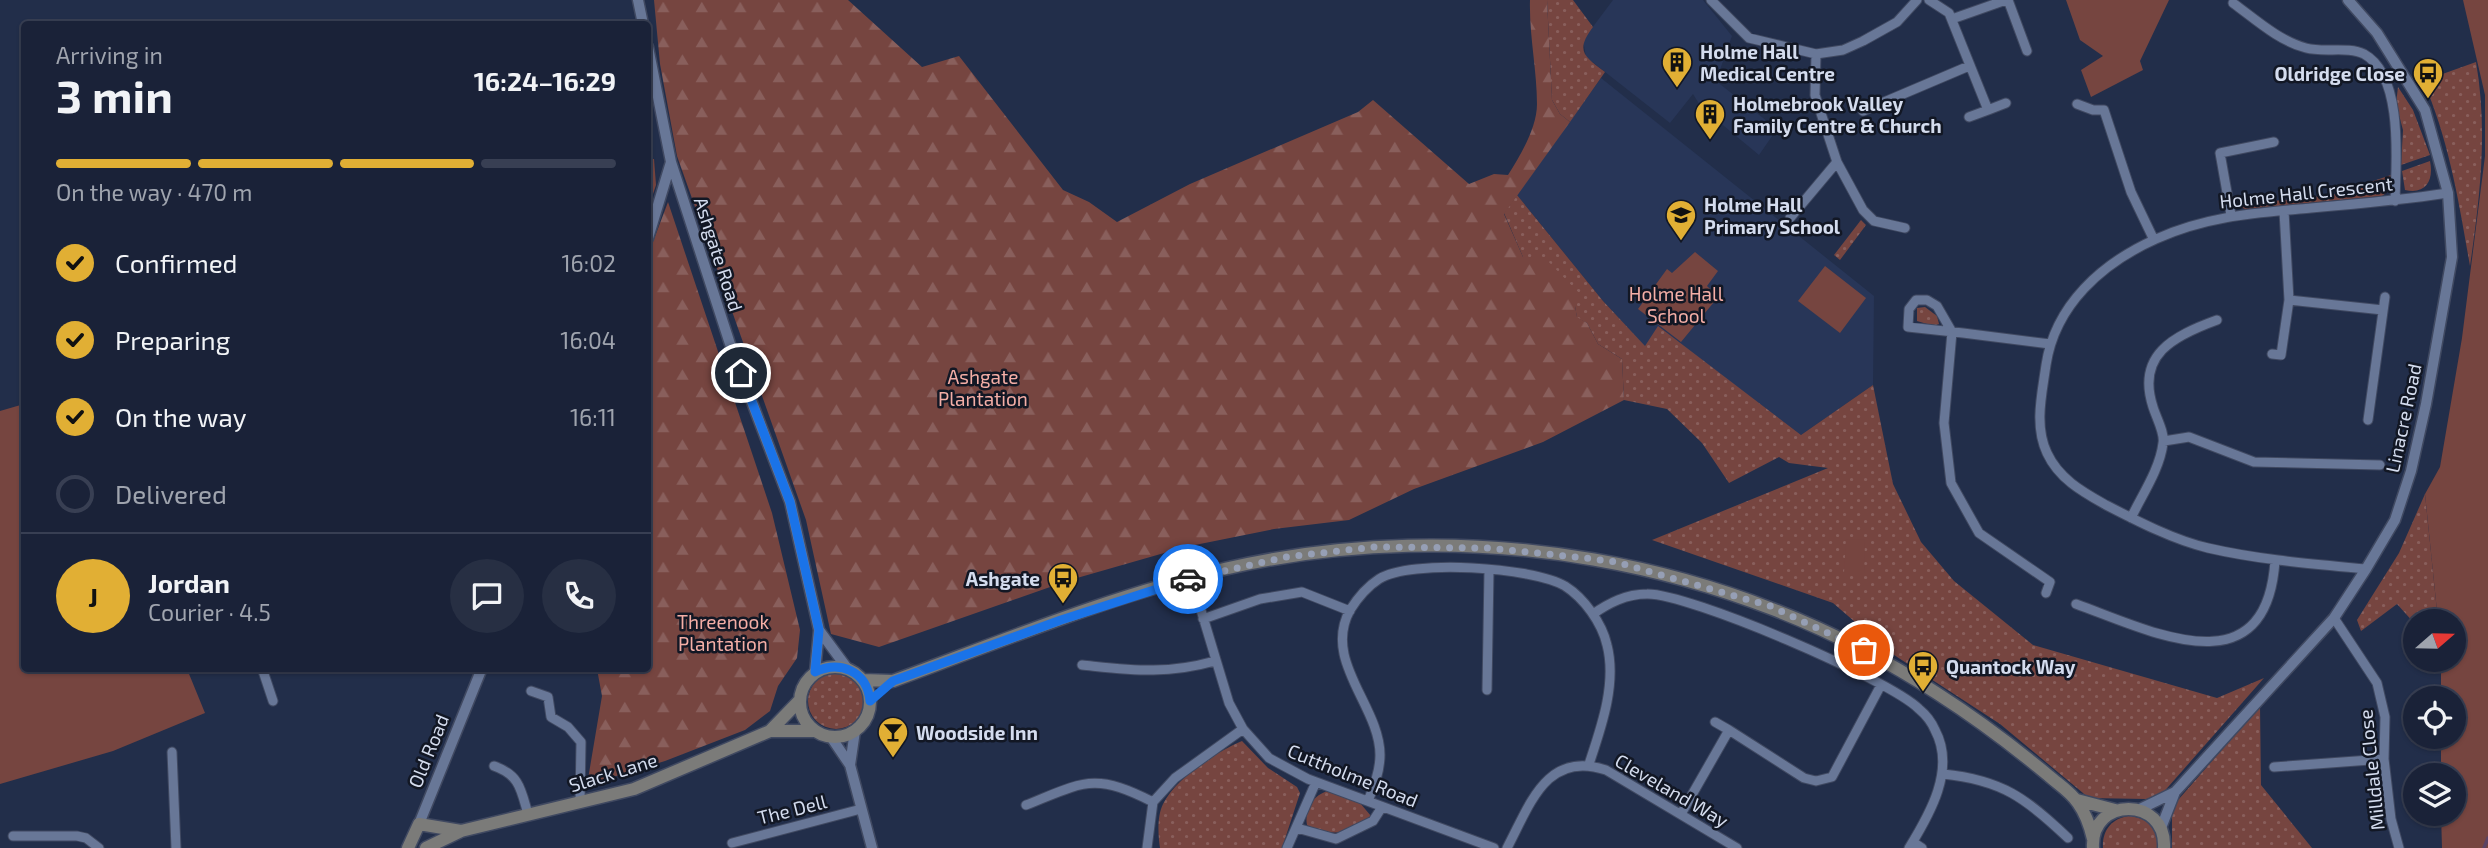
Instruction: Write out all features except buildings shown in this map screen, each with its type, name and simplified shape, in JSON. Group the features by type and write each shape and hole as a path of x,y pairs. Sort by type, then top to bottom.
{"main road":[{"path":"870,701 893,681 1061,620 1191,578 1286,557 1346,549 1406,546 1487,548 1616,562 1770,606 1887,661 2004,739 2077,800 2089,822 2093,844"},
{"path":"836,666 847,668 863,680 870,701 866,718 855,731 831,737 815,731 803,718 799,701 803,685 815,672 836,666"},
{"path":"863,680 893,681"},
{"name":"Slack Lane","path":"426,848 460,831 634,789 770,731 799,701"},
{"name":"Slack Lane","path":"770,731 815,731"},
{"path":"2077,800 2115,810 2140,809 2150,815 2161,828 2164,848"},
{"path":"2093,844 2098,825 2115,810"},
{"name":"Slack Lane","path":"419,824 460,831"},
{"name":"Old Road","path":"408,848 419,824"}],"street":[{"path":"638,0 642,21"},
{"path":"1711,0 1749,38 1816,54 1843,50 1861,42 1897,22 1917,0"},
{"path":"1929,0 1949,13 1988,110"},
{"path":"1952,19 2007,0 2027,51"},
{"name":"Linacre Road","path":"2161,828 2175,792 2334,618 2395,520 2411,471 2426,404 2452,257 2448,193 2425,110 2377,33 2348,0"},
{"path":"2233,3 2292,43 2307,49 2362,53 2374,61 2383,74 2392,104 2397,141 2395,201"},
{"path":"1816,54 1815,95 1837,162 1863,210 1874,221 1905,228"},
{"name":"Ashgate Road","path":"651,63 670,162 731,347 790,502 819,630 815,672"},
{"path":"1863,111 1969,66"},
{"path":"1969,117 2006,103"},
{"path":"2077,104 2093,110 2104,110 2131,192 2154,240"},
{"path":"2231,215 2220,153 2274,142"},
{"path":"651,228 670,162"},
{"path":"1790,218 1837,162"},
{"name":"Holme Hall Crescent","path":"2366,569 2275,561 2205,548 2131,518 2080,491 2065,477 2047,453 2038,418 2049,344 2071,300 2100,273 2154,240 2198,222 2231,215 2395,201 2448,193"},
{"path":"2272,354 2281,355 2289,300 2284,211"},
{"path":"2368,420 2385,298"},
{"path":"2046,593 2050,582 1979,533 1951,483 1944,423 1952,332 1937,306 1927,300 1916,300 1909,309 1908,327 1952,332 2049,344"},
{"path":"2289,300 2383,310"},
{"path":"2131,518 2164,441 2147,377 2156,355 2198,327 2217,320"},
{"path":"2164,441 2189,437 2255,462 2380,465"},
{"path":"2076,604 2179,642 2223,640 2246,629 2264,612 2273,587 2275,561"},
{"path":"1367,801 1376,780 1380,755 1375,729 1343,654 1344,626 1350,611 1380,578 1409,569 1516,571 1550,580 1577,596 1592,614 1607,645 1610,679 1600,731 1589,764"},
{"path":"1487,690 1489,570"},
{"name":"Cuttholme Road","path":"1191,578 1229,703 1243,729 1269,758 1316,782 1494,848"},
{"path":"1203,619 1260,599 1301,592 1350,611"},
{"path":"1592,614 1626,597 1652,594 1791,640 1881,685 1918,708 1935,729 1942,747 1943,774 1939,789 1911,845 1922,848"},
{"name":"Milldale Close","path":"2334,618 2377,683 2385,717 2384,759 2390,819 2399,848"},
{"name":"Ashgate Road","path":"819,630 847,668"},
{"path":"1082,665 1152,671 1182,670 1215,661"},
{"path":"263,672 273,701"},
{"name":"Old Road","path":"419,824 480,672"},
{"path":"1715,722 1804,778 1816,781 1832,777 1881,685"},
{"path":"531,691 548,697 551,717 568,727 581,742 580,803"},
{"path":"1147,848 1153,802 1175,779 1243,729"},
{"path":"1681,814 1730,730"},
{"path":"850,765 855,731"},
{"path":"831,737 850,765 872,848"},
{"path":"172,752 176,848"},
{"path":"2274,767 2384,759"},
{"name":"Cleveland Way","path":"1507,848 1549,776 1562,768 1589,764 1606,770 1737,848"},
{"path":"494,766 509,771 519,785 528,814"},
{"path":"1943,774 2006,787 2032,805 2068,838"},
{"path":"1026,805 1084,782 1120,785 1153,802"},
{"path":"1287,848 1316,782"},
{"name":"Linacre Road","path":"2140,809 2175,792"},
{"path":"1297,828 1335,839 1358,831 1373,821 1382,807"},
{"name":"The Dell","path":"732,843 861,809"},
{"path":"13,836 77,836 99,848"}],"shaded area":[{"path":"1613,0 1703,0 1732,36 1716,81 1777,129 1759,155 1701,107 1693,94 1670,123 1586,57 1583,40"},
{"name":"Holme Hall Primary School","path":"1601,78 1874,296 1873,385 1801,435 1658,327 1645,347 1603,301 1517,195"}],"green space":[{"name":"Ashgate Plantation","path":"654,0 848,0 922,67 959,56 1063,190 1089,202 1117,222 1190,184 1358,112 1373,100 1469,184 1494,174 1508,175 1527,141 1536,113 1537,91 1530,0 1547,0 1552,100 1560,114 1570,122 1504,214 1523,257 1545,258 1580,294 1575,306 1577,317 1587,323 1598,344 1622,359 1624,400 1543,442 1414,489 1349,520 1274,529 1185,547 1070,580 879,647 831,634 806,520 677,156 660,64"},
{"path":"1547,0 1573,0 1593,27 1584,42 1584,52 1605,72 1570,122 1560,114 1552,100"},
{"path":"2066,0 2169,0 2140,61 2143,70 2091,97 2081,70 2103,56 2080,40"},
{"path":"2463,0 2488,0 2488,848 2442,848 2441,826 2466,826 2466,763 2441,763 2441,749 2466,749 2466,686 2441,686 2441,672 2466,672 2466,609 2437,609 2425,494 2440,467 2462,338 2485,156 2485,95"},
{"path":"2476,62 2482,138 2470,266 2446,148 2423,81"},
{"path":"2398,87 2413,110 2430,155 2401,165 2403,130 2396,104"},
{"path":"651,159 654,159 656,185 651,200"},
{"path":"2430,161 2431,174 2427,184 2418,190 2405,190 2402,171"},
{"path":"2391,175 2390,190 2382,196 2245,209 2236,205 2332,195"},
{"path":"1517,195 1603,301 1645,346 1658,326 1801,435 1873,385 1893,484 1921,542 1954,581 2033,645 2217,698 2264,678 2161,795 2146,799 2089,798 2000,724 1891,653 1833,603 1652,540 1828,468 1789,463 1779,457 1729,483 1702,443 1667,409 1624,400 1622,359 1598,344 1587,323 1577,318 1575,306 1523,257 1504,213"},
{"name":"Threenook Plantation","path":"668,202 772,513 800,630 797,658 778,686 770,711 745,730 665,761 587,785 602,696 598,672 651,672 651,247"},
{"path":"1861,220 1866,225 1840,260 1834,255"},
{"name":"Holme Hall School","path":"1695,252 1718,271 1707,286 1711,290 1707,297 1714,302 1681,342 1638,309 1667,269 1672,273"},
{"name":"Holme Hall Primary School","path":"1825,266 1866,298 1840,333 1798,301"},
{"path":"1925,307 1937,316 1939,324 1934,326 1917,321 1917,308"},
{"path":"21,405 21,672 188,672 205,713 113,751 0,784 0,411"},
{"path":"2425,494 2437,609 2403,611 2397,604 2361,631 2357,620 2399,553"},
{"path":"1846,539 1865,540 1864,573 1844,573"},
{"path":"836,673 847,675 856,681 862,690 862,712 856,721 847,727 836,729 825,727 816,721 810,712 808,701 810,690 816,681 825,675"},
{"path":"2260,706 2261,785 2312,848 2172,848 2172,807"},
{"path":"1242,741 1268,768 1297,787 1300,793 1282,848 1160,848 1160,814 1169,794 1198,766"},
{"path":"1327,791 1360,803 1371,816 1358,827 1341,832 1323,831 1307,825 1311,804"},
{"path":"2128,816 2141,819 2150,825 2156,835 2158,848 2103,848 2104,836 2112,823"}],"waterway":[{"path":"2484,848 2488,838"}],"way so far":[{"path":"1188,579 1286,557 1374,547 1487,548 1586,558 1616,562 1770,606 1864,650"}],"place":[{"name":"Holme Hall Medical Centre","path":"1677,89"},
{"name":"Oldridge Close","path":"2428,100"},
{"name":"Holmebrook Valley Family Centre & Church","path":"1710,141"},
{"name":"Holme Hall Primary School","path":"1681,242"},
{"name":"Ashgate","path":"1063,605"},
{"name":"Quantock Way","path":"1923,693"},
{"name":"Woodside Inn","path":"893,759"}],"route":[{"path":"741,373 790,502 819,630 815,672 836,666 853,671 867,687 870,701 893,681 1113,602 1188,579"}]}
